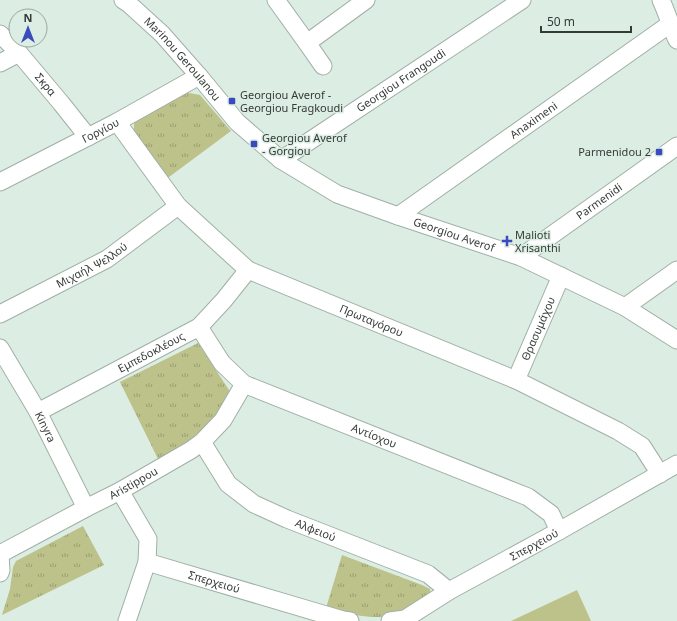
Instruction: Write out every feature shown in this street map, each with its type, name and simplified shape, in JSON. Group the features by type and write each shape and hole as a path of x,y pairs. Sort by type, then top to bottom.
{"street":[{"path":"276,0 323,66"},
{"path":"307,43 366,0"},
{"name":"Georgiou Frangoudi","path":"281,160 522,0"},
{"path":"661,0 677,40"},
{"name":"Marinou Geroulanou","path":"128,1 162,34 237,122"},
{"name":"Anaximeni","path":"398,216 670,24"},
{"name":"Σκρα","path":"0,34 20,53 88,137"},
{"path":"0,63 20,53"},
{"name":"Γοργίου","path":"0,182 118,122 198,76"},
{"name":"Πρωταγόρου","path":"118,122 178,206 248,270 516,380 618,431 642,446 660,474"},
{"name":"Georgiou Averof","path":"237,122 281,160 337,194 521,257 625,307 677,340"},
{"name":"Parmenidi","path":"521,257 677,146"},
{"name":"Μιχαήλ Ψελλού","path":"0,314 107,259 178,206"},
{"name":"Εμπεδοκλέους","path":"38,412 199,327 224,300 248,270"},
{"path":"625,307 677,270"},
{"name":"Θρασυμάχου","path":"516,380 560,276"},
{"name":"Αντίοχου","path":"199,327 222,363 244,384 528,497 551,514 559,532"},
{"name":"Kinyra","path":"0,348 38,412 86,508"},
{"name":"Aristippou","path":"0,555 120,491 191,450 202,442 223,420 244,384"},
{"name":"Αλφειού","path":"202,442 228,484 254,504 287,519 428,574 450,591"},
{"name":"Σπερχειού","path":"390,621 405,618 450,591 559,532 677,464"},
{"path":"120,491 148,539 147,562 127,621"},
{"path":"0,555 0,573"},
{"name":"Σπερχειού","path":"147,562 350,621"}],"green space":[{"path":"184,92 200,95 231,131 165,180 134,134 134,118"},
{"path":"198,343 235,399 190,444 160,463 120,382"},
{"path":"83,526 104,565 2,615 10,589 13,567 16,561"},
{"path":"342,555 422,585 430,589 431,597 401,614 392,616 364,616 326,608"},
{"path":"577,590 591,621 511,621"}],"place":[{"name":"Georgiou Averof - Georgiou Fragkoudi","path":"232,101"},
{"name":"Georgiou Averof - Gorgiou","path":"254,144"},
{"name":"Parmenidou 2","path":"659,152"},
{"name":"Malioti Xrisanthi","path":"507,241"}]}
